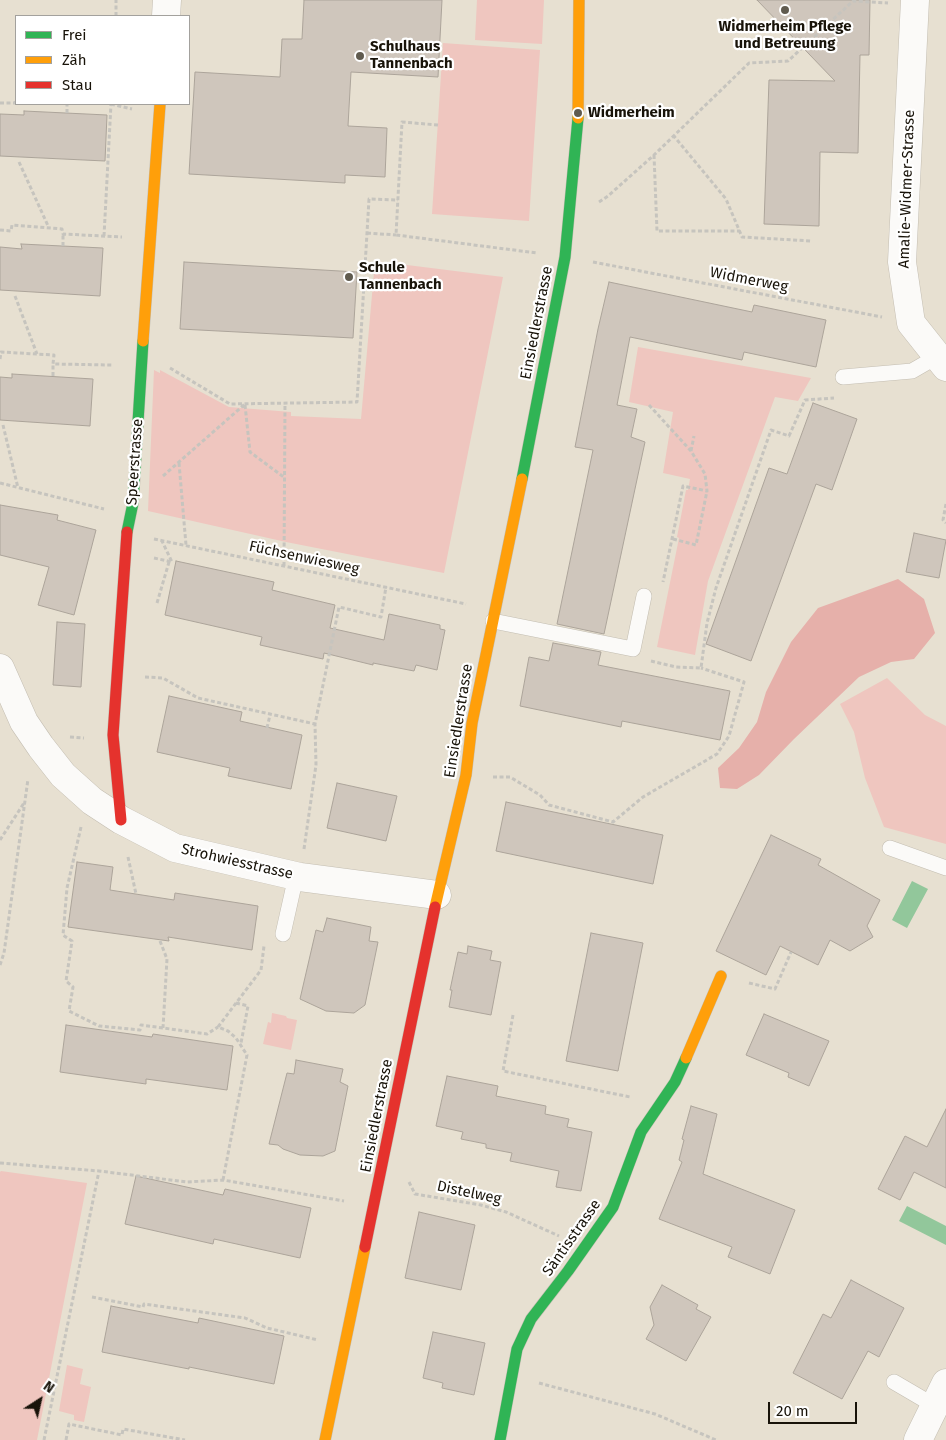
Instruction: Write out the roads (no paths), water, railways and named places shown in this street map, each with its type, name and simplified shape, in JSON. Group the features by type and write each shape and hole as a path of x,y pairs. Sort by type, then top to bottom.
{"main road":[{"name":"Einsiedlerstrasse","path":"325,1440 437,895 466,775 472,723 563,266 578,113 579,0"},
{"name":"Speerstrasse","path":"121,820 113,735 127,533 131,516 140,366 160,105"},
{"name":"Säntisstrasse","path":"500,1440 517,1349 531,1319 613,1207 641,1132 675,1082 721,976"}],"street":[{"path":"166,15 167,0"},
{"name":"Amalie-Widmer-Strasse","path":"915,2 902,262 911,323 942,361"},
{"name":"Strohwiesstrasse","path":"0,668 24,722 63,775 92,801 121,820 175,848 298,876 437,895"},
{"path":"918,1440 940,1395"}],"lane":[{"path":"843,377 912,371 942,361"},
{"path":"493,621 633,648 644,596"},
{"path":"890,848 946,868"},
{"path":"283,934 298,876"},
{"path":"894,1382 940,1395"}],"place":[{"name":"Widmerheim Pflege und Betreuung","path":"785,10"},
{"name":"Schulhaus Tannenbach","path":"360,56"},
{"name":"Widmerheim","path":"578,113"},
{"name":"Schule Tannenbach","path":"349,277"}]}
